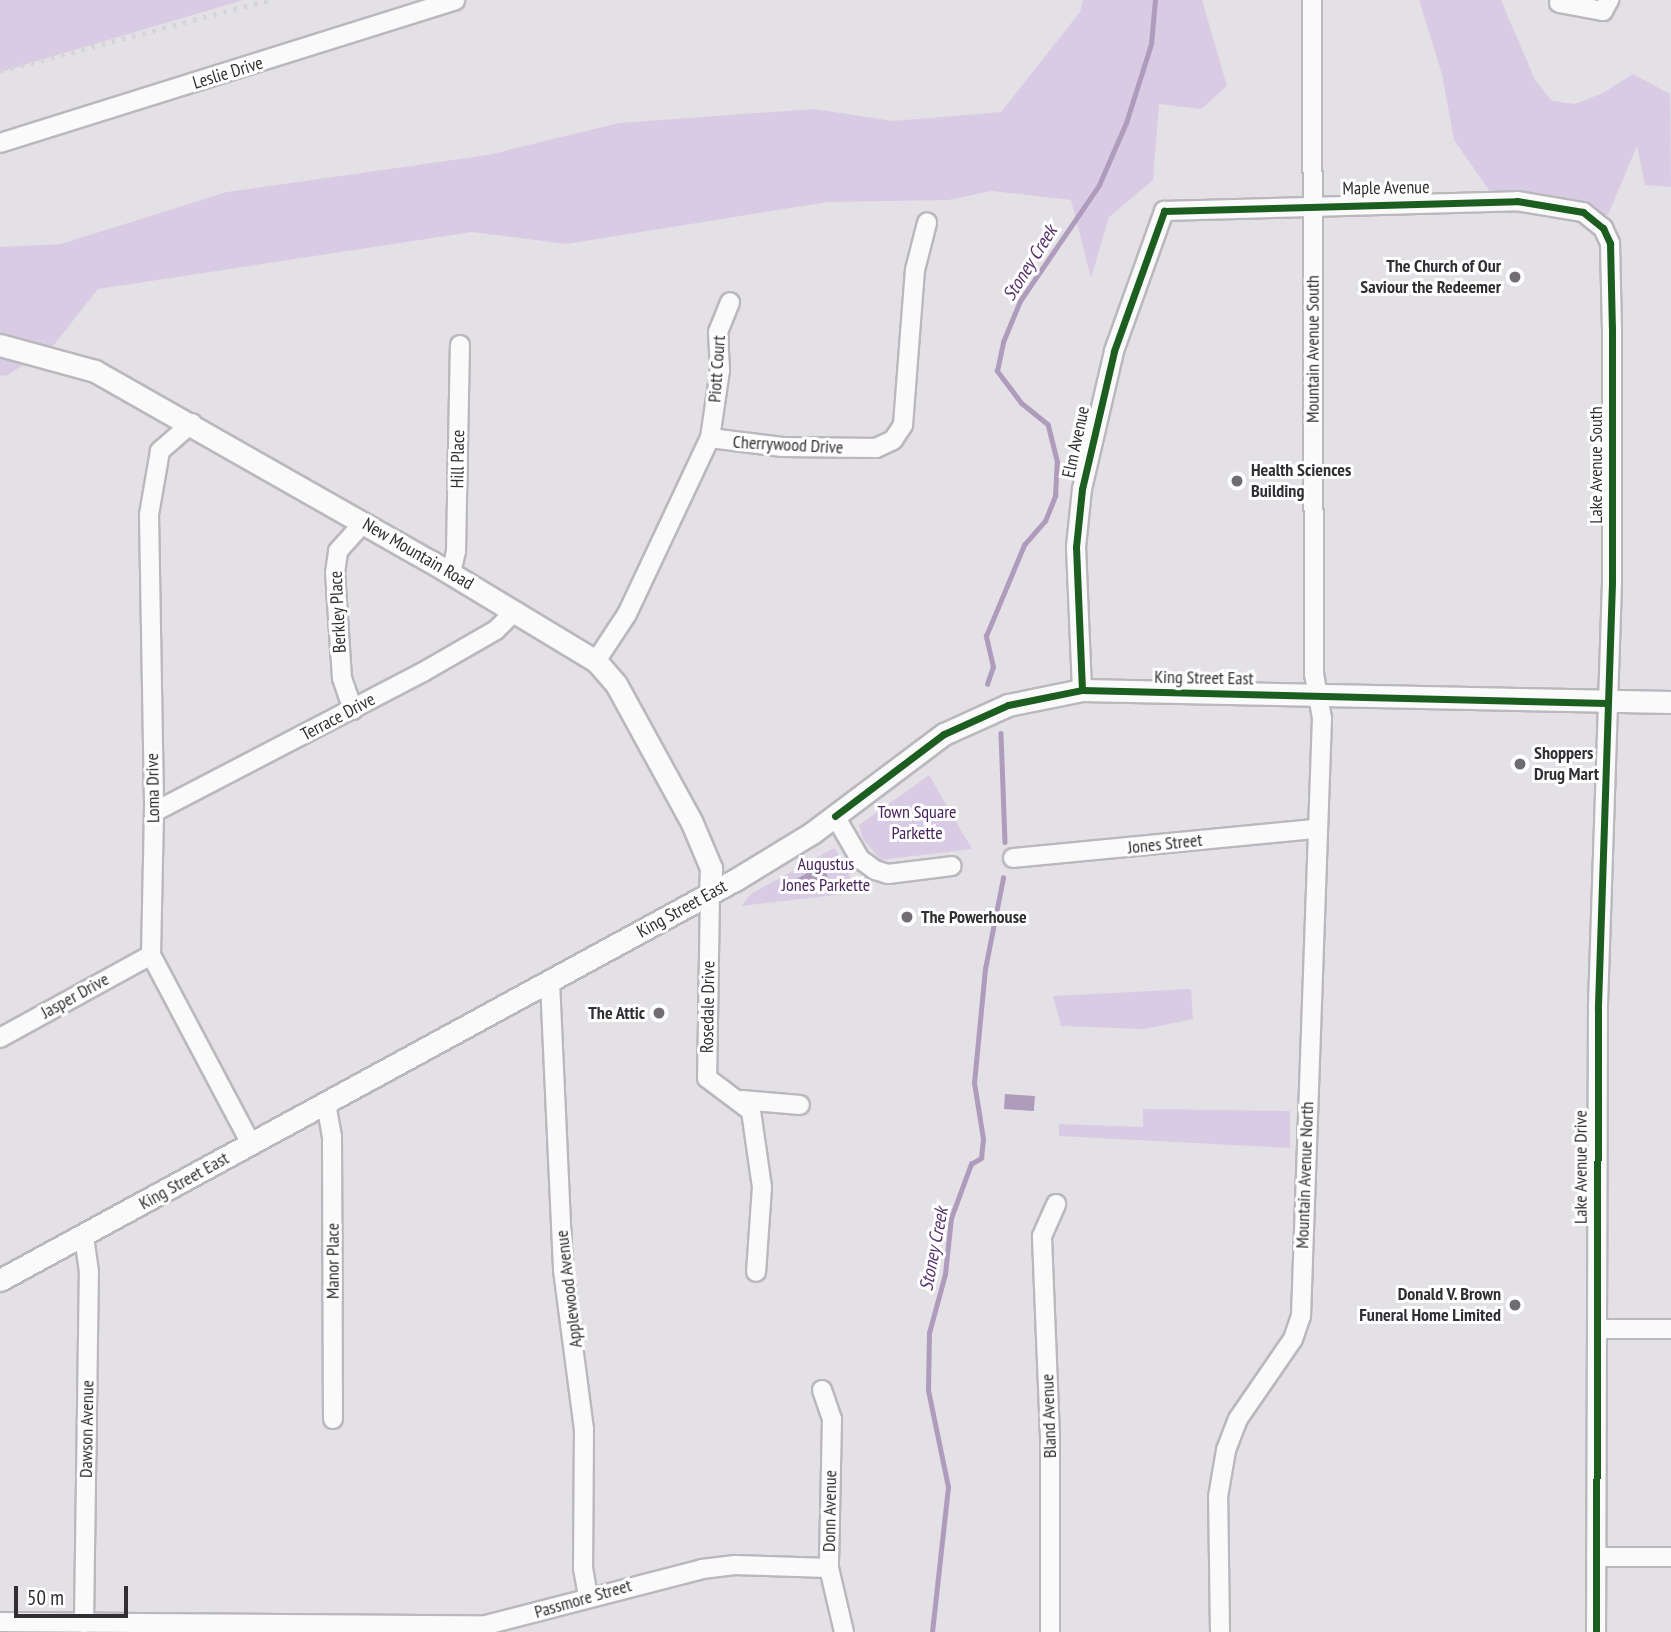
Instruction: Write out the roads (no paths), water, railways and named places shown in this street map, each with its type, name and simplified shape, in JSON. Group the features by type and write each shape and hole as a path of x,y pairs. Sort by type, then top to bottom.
{"main road":[{"name":"New Mountain Road","path":"0,345 95,371 451,573 596,661 621,693 692,823 711,868 710,893"},
{"name":"King Street East","path":"0,1280 710,893 835,816 944,734 1008,705 1082,690 1607,703 1671,702"}],"street":[{"name":"Leslie Drive","path":"0,143 455,0"},
{"name":"Mountain Avenue South","path":"1311,0 1314,674 1321,697"},
{"path":"1559,3 1603,11 1609,0"},
{"name":"Maple Avenue","path":"1164,211 1517,201 1583,212 1603,228"},
{"name":"Elm Avenue","path":"1082,690 1076,547 1082,489 1114,351 1164,211"},
{"name":"Cherrywood Drive","path":"596,661 627,614 710,438 769,446 876,449 893,440 903,425 913,283 927,223"},
{"name":"Lake Avenue South","path":"1603,228 1610,243 1612,328 1612,583 1607,703"},
{"name":"Piott Court","path":"710,438 720,370 718,332 730,302"},
{"name":"Hill Place","path":"451,573 456,551 460,345"},
{"name":"Loma Drive","path":"191,424 160,452 149,515 154,812 151,955 251,1144"},
{"name":"Berkley Place","path":"353,710 342,678 335,573 338,551 363,523"},
{"name":"Terrace Drive","path":"154,812 353,710 496,630 516,611"},
{"name":"Mountain Avenue North","path":"1220,1632 1219,1497 1226,1450 1238,1419 1293,1339 1301,1315 1321,697"},
{"name":"Lake Avenue Drive","path":"1596,1632 1598,1009 1607,703"},
{"path":"835,816 860,859 874,870 888,874 953,866"},
{"name":"Jones Street","path":"1013,858 1316,829"},
{"name":"Rosedale Drive","path":"710,893 707,1078 715,1088 742,1100"},
{"name":"Jasper Drive","path":"0,1038 151,955"},
{"name":"Applewood Avenue","path":"550,982 563,1270 584,1429 583,1569 589,1595"},
{"path":"742,1100 800,1105"},
{"path":"742,1100 751,1111 762,1187 756,1272"},
{"name":"Manor Place","path":"326,1103 332,1136 333,1419"},
{"name":"Bland Avenue","path":"1050,1632 1050,1437 1042,1236 1056,1203"},
{"name":"Dawson Avenue","path":"84,1236 89,1272 84,1623"},
{"path":"1597,1328 1671,1329"},
{"name":"Donn Avenue","path":"822,1390 832,1419 829,1568 844,1632"},
{"path":"1596,1557 1671,1557"},
{"name":"Passmore Street","path":"0,1622 336,1628 486,1625 670,1574 735,1565 829,1568"}],"waterway":[{"name":"Stoney Creek","path":"987,684 993,667 986,636 1024,545 1045,521 1055,496 1057,462 1048,425 1021,403 997,371 1003,342 1020,301 1099,185 1126,123 1151,44 1155,0"},
{"name":"Stoney Creek","path":"1001,733 1005,842"},
{"name":"Stoney Creek","path":"932,1632 948,1487 928,1390 929,1333 945,1274 951,1218 971,1164 981,1158 983,1139 974,1083 985,969 1003,878"}],"railway":[{"path":"0,71 269,0"}],"place":[{"name":"The Church of Our Saviour the Redeemer","path":"1515,277"},
{"name":"Health Sciences Building","path":"1237,481"},
{"name":"Shoppers Drug Mart","path":"1520,764"},
{"name":"The Powerhouse","path":"907,917"},
{"name":"The Attic","path":"659,1013"},
{"name":"Donald V. Brown Funeral Home Limited","path":"1515,1305"}],"park label":[{"name":"Town Square Parkette","path":"917,823"},
{"name":"Augustus Jones Parkette","path":"826,875"}]}
